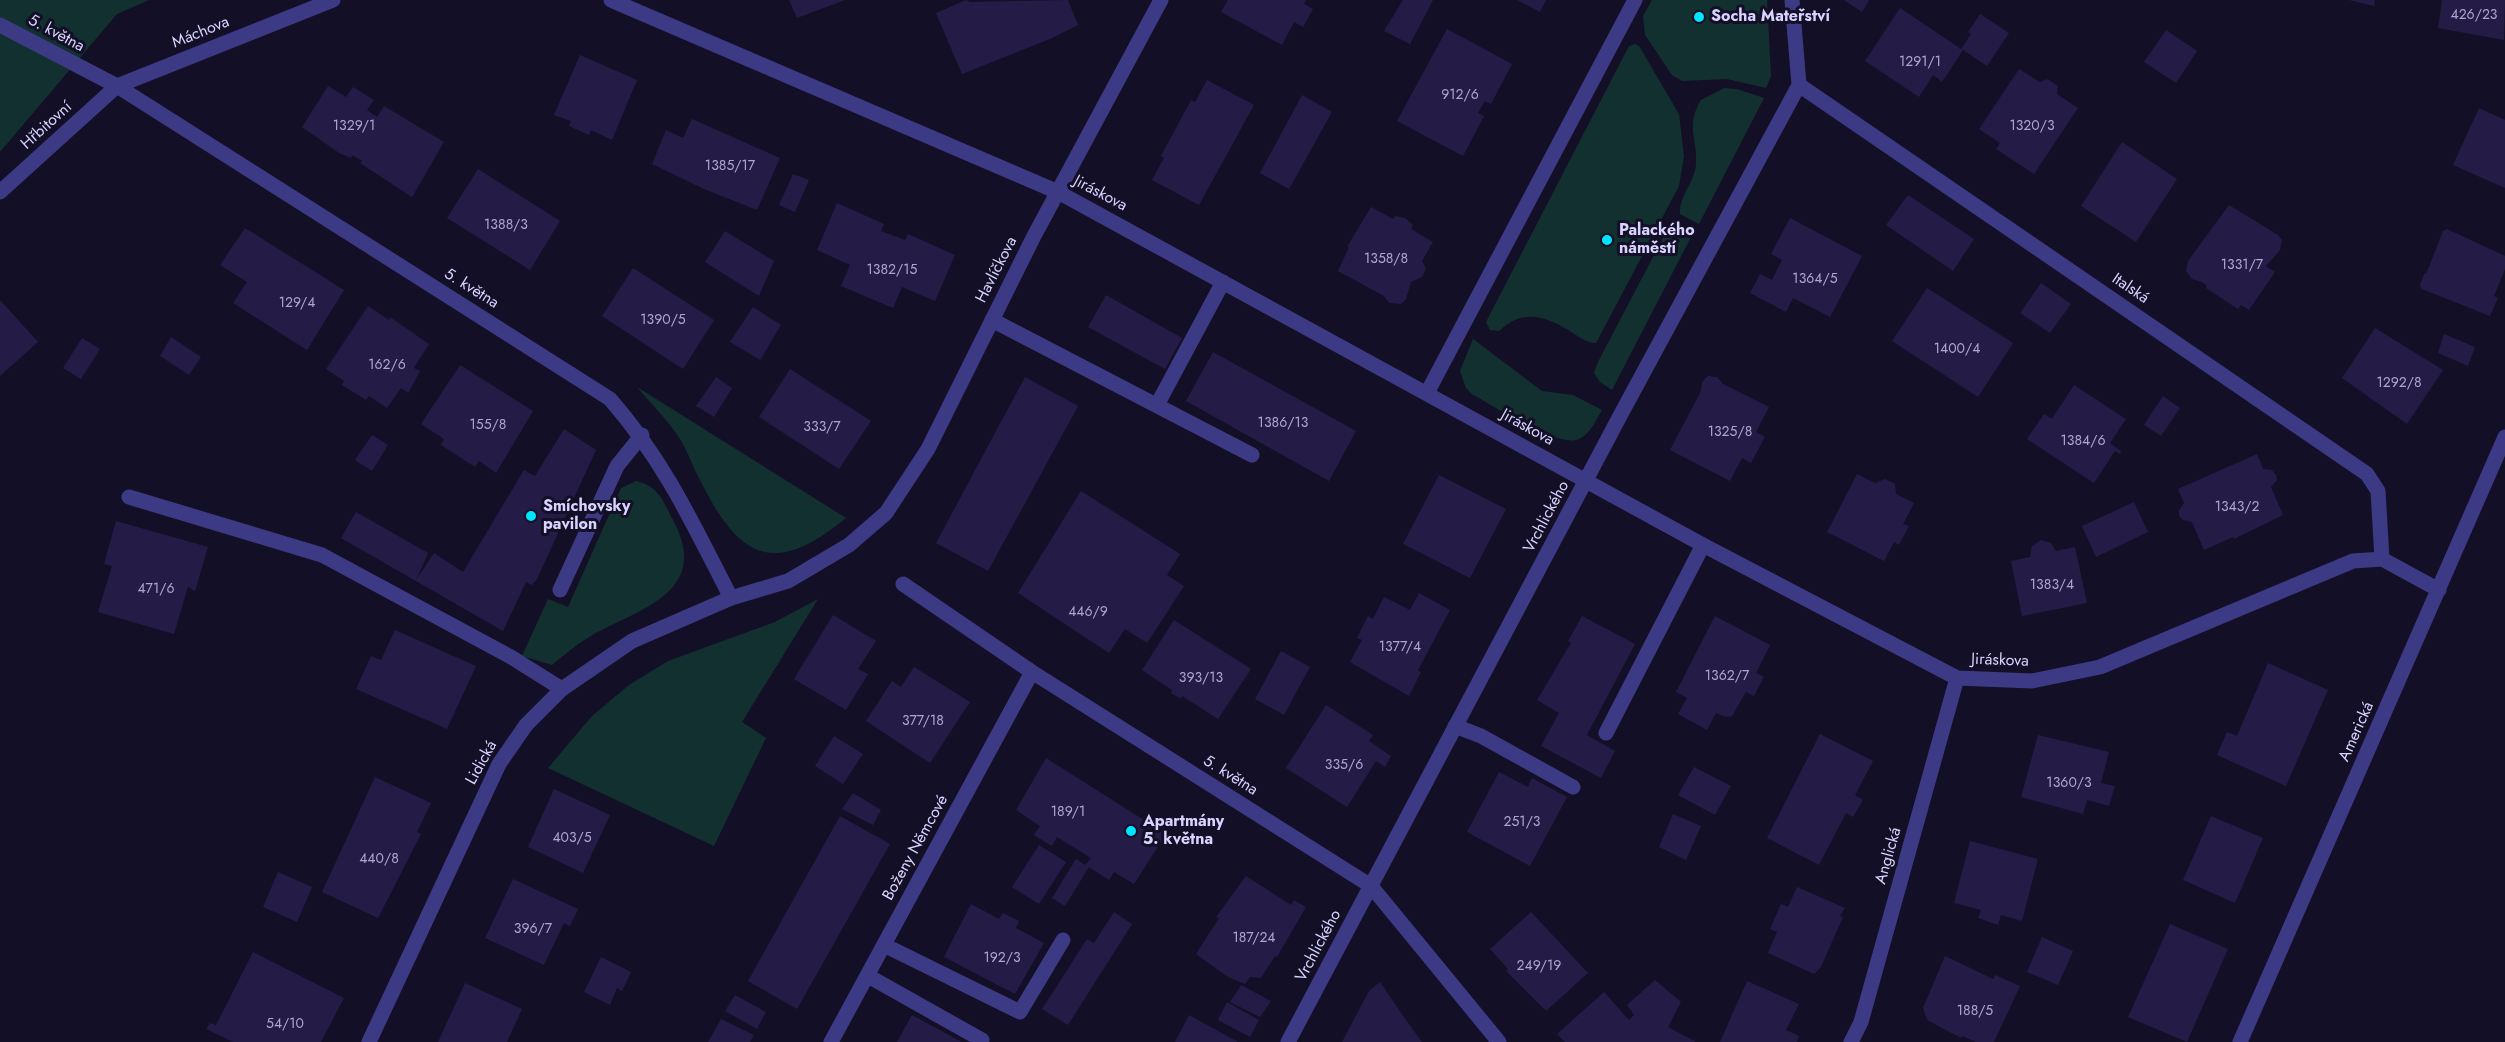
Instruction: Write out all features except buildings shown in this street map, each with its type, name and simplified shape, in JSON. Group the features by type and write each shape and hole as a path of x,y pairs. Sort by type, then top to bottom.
{"street":[{"name":"Máchova","path":"117,87 333,0"},
{"name":"Jiráskova","path":"611,0 1058,192 1703,545 1957,678 2032,681 2100,667 2354,561 2382,559"},
{"name":"Havlíčkova","path":"731,598 788,581 849,545 886,513 928,450 1058,192 1161,0"},
{"path":"1427,393 1635,0"},
{"path":"1792,0 1800,85"},
{"name":"5. května","path":"0,25 117,87 610,399 642,435 671,480 731,598"},
{"name":"Vrchlického","path":"1288,1042 1586,481 1800,85"},
{"name":"Italská","path":"1800,85 2367,474 2378,491 2382,559"},
{"name":"Hřbitovní","path":"0,192 117,87"},
{"path":"1157,405 1223,282"},
{"path":"992,320 1252,455"},
{"path":"560,590 617,466 642,435"},
{"name":"Americká","path":"2240,1042 2505,437"},
{"path":"129,497 322,555 511,657 562,689"},
{"path":"1606,733 1703,545"},
{"path":"2382,559 2439,590"},
{"name":"5. května","path":"903,584 1032,672 1371,886 1499,1042"},
{"name":"Lidická","path":"369,1042 499,764 526,725 562,689 632,641 731,598"},
{"name":"Boženy Němcové","path":"831,1042 1032,672"},
{"name":"Anglická","path":"1851,1042 1864,1011 1957,678"},
{"path":"1455,726 1481,736 1574,787"},
{"path":"884,945 1020,1012 1063,940"},
{"path":"868,976 962,1028 982,1040 981,1042"}],"green space":[{"path":"0,0 149,0 117,14 0,152"},
{"path":"1652,0 1767,0 1771,76 1766,88 1727,79 1682,81 1672,75 1645,35 1643,16"},
{"path":"1635,44 1639,46 1679,114 1684,156 1679,186 1596,343 1585,341 1542,318 1516,319 1499,331 1490,330 1486,322 1629,46"},
{"path":"1724,88 1737,89 1764,98 1699,224 1680,214 1682,201 1695,172 1694,117 1701,100"},
{"path":"1678,229 1692,235 1612,390 1600,382 1594,373 1598,362 1664,236"},
{"path":"1473,339 1542,391 1573,395 1602,410 1590,430 1579,439 1557,438 1526,424 1472,394 1466,388 1460,371"},
{"path":"637,387 846,518 820,537 797,549 777,553 759,550 743,541 728,526 713,505 678,436"},
{"path":"636,481 656,491 674,522 683,547 683,567 676,583 663,597 589,637 552,665 522,656 548,599 568,607 621,488"},
{"path":"818,599 742,722 766,738 714,846 548,768 592,716 629,685 668,661 775,622"}],"place":[{"name":"Socha Mateřství","path":"1699,17"},
{"name":"Palackého náměstí","path":"1607,240"},
{"name":"Smíchovsky pavilon","path":"531,516"},
{"name":"Apartmány 5. května","path":"1131,831"}]}
